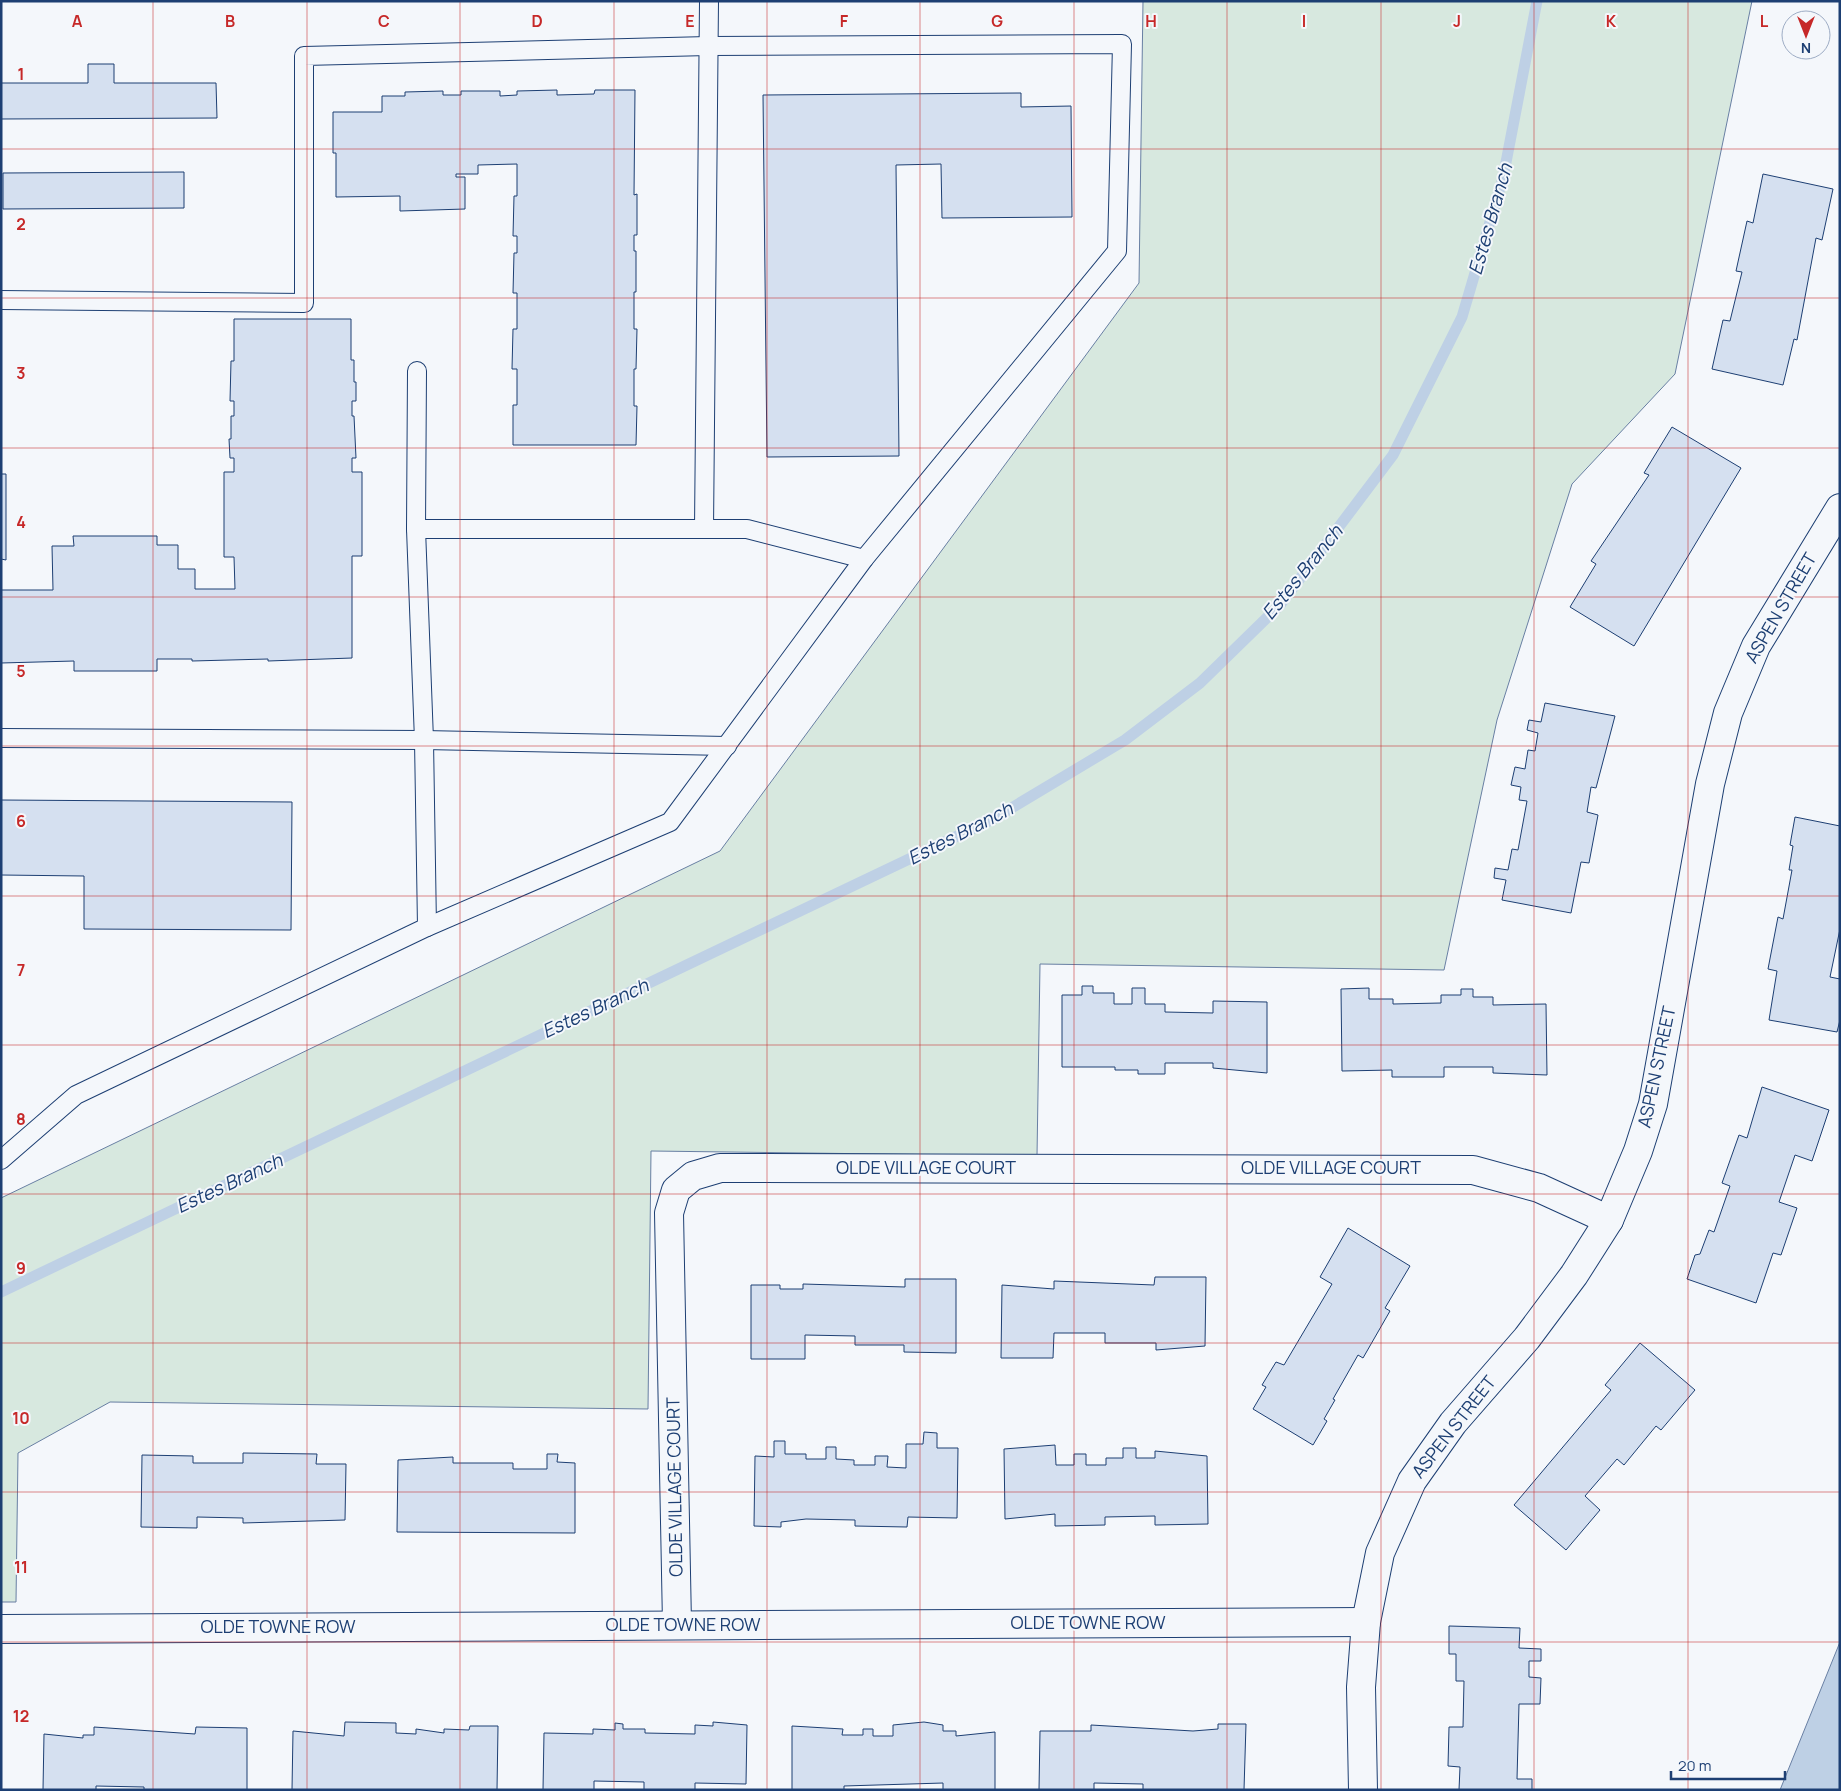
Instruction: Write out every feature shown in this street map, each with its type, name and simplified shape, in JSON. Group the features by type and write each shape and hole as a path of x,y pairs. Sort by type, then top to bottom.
{"street":[{"name":"ASPEN STREET","path":"1363,1790 1361,1687 1366,1622 1380,1553 1412,1481 1452,1423 1539,1322 1574,1275 1610,1220 1638,1151 1653,1104 1710,784 1728,713 1756,646 1840,508"},
{"name":"OLDE VILLAGE COURT","path":"677,1624 669,1213 676,1190 693,1176 720,1168 1473,1170 1540,1188 1610,1220"},
{"name":"OLDE TOWNE ROW","path":"1,1629 677,1624 1366,1622"}],"lane":[{"path":"704,529 708,1"},
{"path":"1,300 304,303 304,56 708,46 1122,44 1117,252 864,559 670,822 428,927 76,1096 1,1160"},
{"path":"417,371 416,529 424,740 428,927"},
{"path":"416,529 747,529 864,559"},
{"path":"1,738 424,740 727,746"}],"shaded area":[{"path":"1143,1 1752,1 1675,374 1572,484 1497,720 1444,970 1040,964 1037,1156 651,1151 648,1409 110,1402 18,1453 16,1602 1,1602 1,1198 720,851 1139,283"}],"water":[{"path":"1840,1642 1840,1790 1780,1790"}],"building":[{"path":"88,64 114,64 114,83 216,83 217,118 1,119 1,83 88,83"},
{"path":"557,90 557,95 594,94 595,90 635,90 634,195 637,194 637,235 634,235 636,292 634,292 634,329 637,329 634,406 637,406 636,445 513,445 513,405 517,405 517,369 512,369 513,329 517,329 517,293 513,293 514,253 517,253 517,236 513,236 514,196 517,196 517,164 478,165 478,174 456,174 456,177 465,177 465,209 400,211 400,196 336,197 336,153 333,153 333,112 382,112 382,96 405,96 405,92 443,91 443,95 461,95 461,91 500,91 500,96 517,95 517,91"},
{"path":"1021,93 1021,107 1071,106 1072,217 942,218 941,164 896,165 899,456 767,457 763,95"},
{"path":"184,172 184,208 3,209 3,173"},
{"path":"1763,174 1833,189 1822,240 1816,238 1797,340 1794,339 1783,385 1712,369 1723,320 1730,321 1742,272 1736,271 1747,221 1753,223"},
{"path":"234,319 351,319 351,360 354,360 354,382 356,382 356,401 352,401 352,416 354,416 356,458 352,458 352,472 362,472 362,556 352,556 352,658 268,661 268,659 192,661 192,659 157,659 157,671 74,671 74,661 1,663 1,590 53,590 52,546 74,546 73,536 157,536 157,545 178,545 178,569 195,569 195,589 235,589 234,557 224,557 224,472 234,472 234,458 230,458 229,439 231,439 231,416 234,416 234,401 230,401 231,361 234,361"},
{"path":"1672,427 1741,468 1634,646 1570,607 1596,564 1591,561 1649,475 1644,473"},
{"path":"1,474 6,474 6,560 1,559"},
{"path":"1545,703 1615,716 1596,788 1591,787 1587,812 1598,815 1589,863 1581,862 1571,913 1502,900 1506,880 1494,878 1495,868 1508,870 1512,849 1518,850 1527,801 1519,800 1521,787 1511,785 1515,767 1525,769 1528,750 1535,751 1538,733 1527,730 1529,720 1541,722"},
{"path":"1,800 292,802 291,930 84,929 84,876 1,875"},
{"path":"1795,817 1840,826 1840,929 1830,977 1840,979 1840,1020 1837,1032 1769,1020 1777,971 1768,969 1778,917 1783,919 1792,870 1789,870 1793,846 1790,845"},
{"path":"1082,986 1093,986 1093,993 1114,993 1114,1004 1132,1004 1132,988 1145,988 1145,1004 1165,1004 1165,1012 1213,1013 1213,1001 1267,1002 1267,1073 1213,1068 1213,1063 1165,1063 1165,1074 1138,1074 1138,1070 1115,1070 1115,1067 1062,1067 1062,995 1082,995"},
{"path":"1369,988 1369,999 1393,999 1393,1004 1441,1003 1441,995 1461,995 1461,989 1473,989 1473,997 1493,997 1493,1005 1546,1004 1547,1075 1493,1073 1493,1067 1444,1067 1444,1077 1392,1077 1392,1070 1342,1071 1341,989"},
{"path":"1762,1087 1829,1110 1812,1161 1795,1155 1779,1202 1797,1208 1781,1255 1773,1253 1756,1303 1687,1279 1695,1255 1700,1254 1709,1230 1714,1232 1730,1186 1722,1183 1739,1135 1747,1138"},
{"path":"1348,1228 1410,1266 1385,1308 1390,1311 1363,1358 1358,1355 1333,1399 1335,1400 1324,1419 1327,1421 1313,1445 1253,1409 1266,1387 1262,1385 1276,1362 1284,1365 1332,1284 1320,1277"},
{"path":"1155,1277 1206,1277 1205,1346 1156,1350 1156,1343 1105,1343 1105,1333 1054,1333 1053,1358 1001,1358 1002,1285 1054,1289 1054,1281 1154,1285"},
{"path":"905,1279 956,1279 956,1353 904,1352 904,1345 855,1345 855,1336 805,1335 805,1359 751,1359 751,1285 780,1285 780,1289 803,1289 803,1284 905,1287"},
{"path":"1640,1343 1695,1390 1661,1430 1656,1426 1624,1465 1617,1459 1585,1496 1600,1510 1566,1550 1514,1505 1611,1390 1605,1385"},
{"path":"924,1432 937,1433 937,1448 958,1448 957,1518 908,1517 907,1527 855,1526 855,1520 806,1519 781,1522 781,1527 754,1526 755,1456 774,1457 774,1441 785,1441 785,1454 806,1454 806,1459 826,1459 826,1447 836,1447 836,1459 854,1460 854,1465 875,1465 875,1456 888,1456 887,1467 906,1468 906,1444 923,1444"},
{"path":"1055,1445 1056,1465 1074,1465 1074,1454 1086,1454 1086,1465 1106,1465 1106,1458 1123,1458 1123,1448 1136,1448 1136,1458 1155,1458 1155,1451 1207,1456 1208,1524 1155,1525 1155,1516 1105,1517 1105,1525 1055,1526 1055,1514 1005,1519 1004,1449"},
{"path":"243,1453 317,1454 316,1464 346,1464 345,1520 243,1523 243,1518 197,1517 197,1528 141,1527 142,1455 193,1456 193,1463 243,1463"},
{"path":"547,1454 558,1454 557,1462 575,1463 575,1533 397,1532 398,1460 453,1457 453,1463 513,1463 513,1469 547,1469"},
{"path":"1449,1626 1520,1628 1519,1648 1541,1649 1541,1661 1529,1661 1529,1677 1541,1678 1540,1704 1519,1704 1517,1779 1532,1779 1532,1790 1459,1790 1460,1767 1448,1766 1449,1727 1463,1727 1464,1681 1456,1681 1456,1654 1449,1654"},
{"path":"345,1722 396,1723 396,1733 416,1734 416,1729 444,1733 444,1729 469,1730 470,1726 498,1726 497,1790 292,1790 293,1731 344,1736"},
{"path":"713,1722 747,1725 746,1784 695,1783 695,1790 644,1790 644,1782 594,1781 594,1790 543,1790 544,1733 593,1734 593,1729 615,1730 615,1723 623,1724 623,1729 645,1729 645,1733 695,1734 695,1725 713,1726"},
{"path":"924,1722 943,1725 943,1731 956,1731 956,1736 995,1732 995,1790 943,1790 943,1783 844,1786 844,1790 792,1790 792,1726 843,1729 842,1735 863,1735 863,1729 873,1729 873,1736 893,1736 893,1725"},
{"path":"1218,1724 1246,1724 1244,1790 1143,1790 1143,1784 1094,1783 1094,1790 1039,1790 1040,1731 1091,1731 1091,1725 1193,1731 1218,1729"},
{"path":"94,1727 195,1734 196,1727 247,1728 247,1790 144,1790 144,1787 96,1786 96,1790 43,1790 44,1734 83,1738 83,1735 94,1735"}],"waterway":[{"name":"Estes Branch","path":"1,1292 993,819 1125,740 1200,683 1280,605 1393,455 1462,317 1503,178 1537,1"}]}
